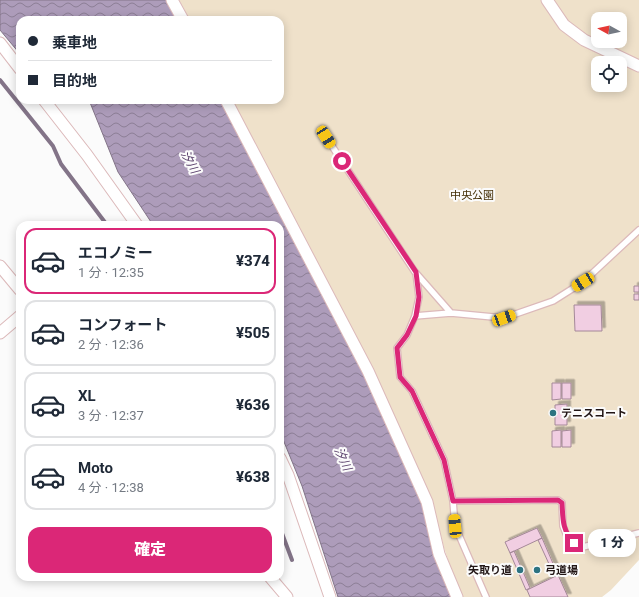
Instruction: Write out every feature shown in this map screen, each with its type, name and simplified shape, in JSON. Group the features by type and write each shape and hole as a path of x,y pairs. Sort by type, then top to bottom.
{"street":[{"path":"172,0 181,16"},
{"path":"547,0 564,25 584,40 639,66"},
{"path":"0,43 16,64"},
{"path":"47,104 87,155 134,221"},
{"path":"228,104 368,371 427,502 439,554 457,597"},
{"path":"0,266 16,285"},
{"path":"0,333 16,319"},
{"path":"284,466 330,597"},
{"path":"273,581 287,597"}],"lane":[{"path":"326,137 416,272 451,314"},
{"path":"416,316 451,314 504,318 553,301 583,282 639,230"},
{"path":"416,272 419,297 416,316 407,335 397,348 400,377 412,391 444,460 453,501 455,526 486,597"},
{"path":"453,501 558,500 562,503 563,526 567,536 574,543 583,547 639,533"}],"green space":[{"name":"中央公園","path":"179,0 639,0 639,560 611,590 602,597 461,597 444,548 432,499 356,336 234,104 284,104 284,16 188,16"}],"water":[{"path":"0,0 168,0 176,16 16,16 16,49 0,30"},
{"name":"汐川","path":"91,104 222,104 364,372 425,507 452,597 338,597 302,486 284,442 284,221 150,221 118,172"}],"building":[{"path":"634,286 639,286 639,292 634,292"},
{"path":"634,294 639,294 639,300 634,300"},
{"path":"574,305 601,305 602,331 575,331"},
{"path":"552,383 561,383 561,399 552,400"},
{"path":"562,383 571,383 571,399 562,399"},
{"path":"567,404 567,425 555,425 555,405"},
{"path":"561,430 561,447 552,447 552,431"},
{"path":"571,430 571,447 562,447 562,431"},
{"path":"537,528 542,538 510,553 505,542"},
{"path":"542,538 558,575 555,577 538,540"},
{"name":"矢取り道","path":"514,551 530,588 526,590 510,553"},
{"path":"558,575 568,597 530,597 527,590"}],"waterway":[{"path":"0,80 16,100"},
{"path":"19,104 53,146 61,164 104,221"},
{"path":"284,539 292,560"}],"place":[{"name":"テニスコート","path":"553,413"},
{"name":"矢取り道","path":"520,570"},
{"name":"弓道場","path":"537,570"}],"route":[{"path":"342,161 416,272 419,297 416,316 407,335 397,348 400,377 412,391 444,460 453,501 558,500 562,503 563,526 567,536 574,543"}]}
